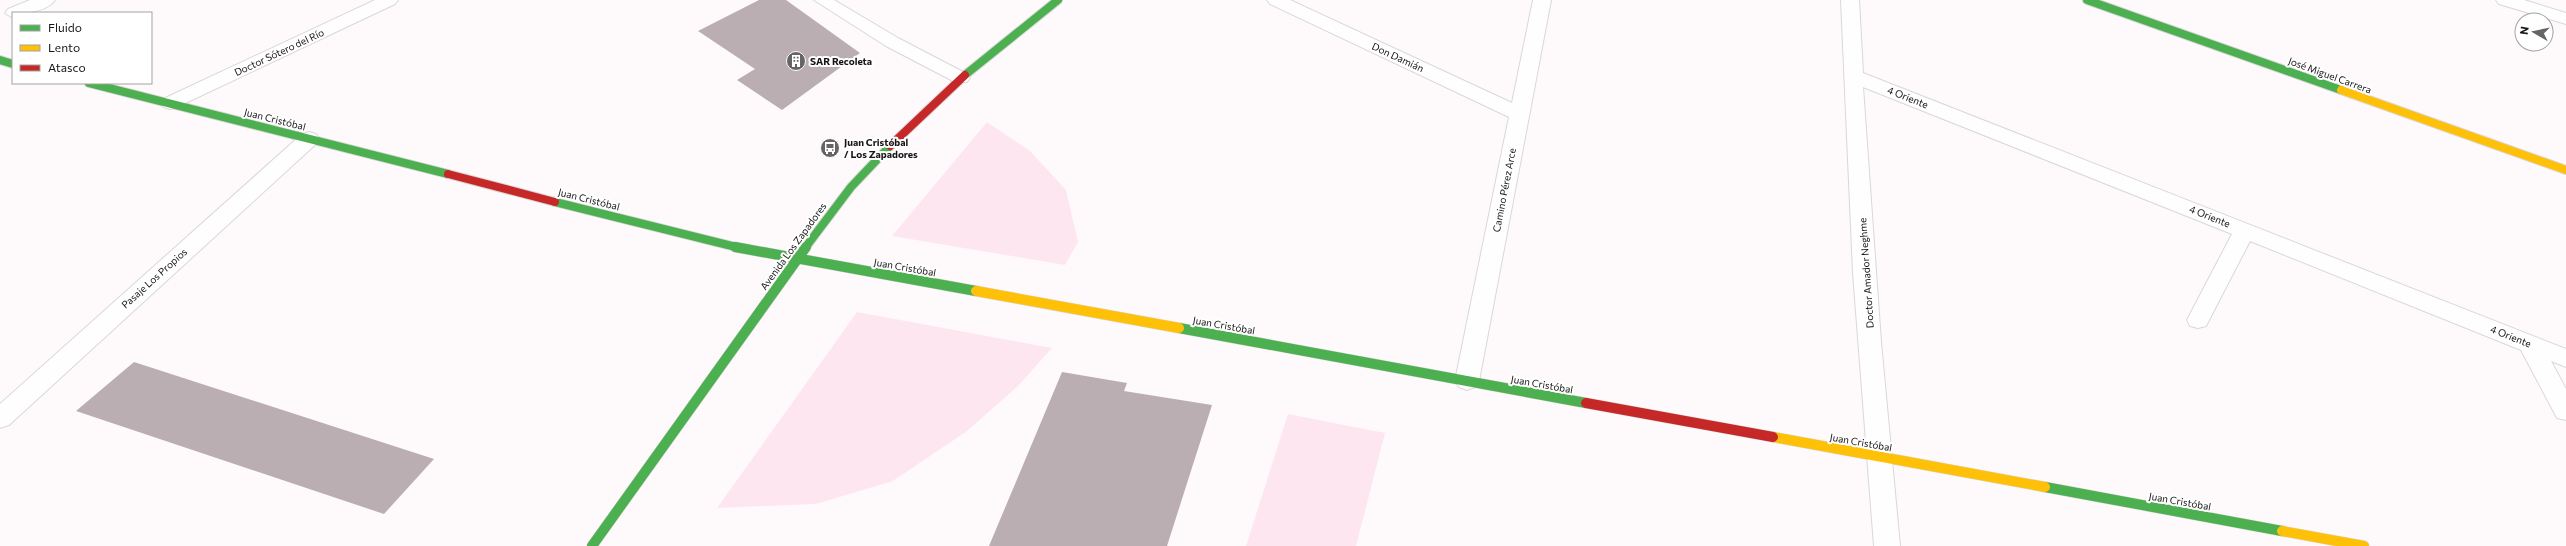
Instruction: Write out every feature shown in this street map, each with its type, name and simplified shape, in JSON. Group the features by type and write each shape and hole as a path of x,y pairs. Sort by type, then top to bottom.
{"street":[{"path":"16,12 46,0"},
{"name":"Doctor Sótero del Río","path":"170,103 389,0"},
{"name":"Avenida Los Zapadores","path":"592,546 797,258 851,187 906,129 961,78 1058,0"},
{"name":"Don Damián","path":"1276,0 1519,114"},
{"name":"Camino Pérez Arce","path":"1467,381 1542,0"},
{"name":"Doctor Amador Neghme","path":"1850,0 1853,76 1878,457 1887,546"},
{"name":"José Miguel Carrera","path":"2087,0 2566,170"},
{"path":"2505,0 2566,19"},
{"path":"0,18 12,13"},
{"path":"0,60 12,64"},
{"name":"4 Oriente","path":"1853,76 2566,358"},
{"name":"Juan Cristóbal","path":"93,84 721,244 2364,546"},
{"name":"Pasaje Los Propios","path":"0,418 308,139"},
{"path":"2198,320 2245,230"},
{"path":"2529,343 2566,411"}],"lane":[{"path":"822,0 892,42 961,78"}],"shaded area":[{"path":"987,122 1030,151 1066,190 1078,242 1065,265 892,236"},
{"path":"857,312 1052,348 1018,386 967,431 893,481 816,504 717,508"},
{"path":"1288,414 1385,433 1356,546 1246,546"}],"building":[{"name":"SAR Recoleta","path":"759,0 786,0 860,53 782,110 737,80 755,69 698,31"},
{"path":"134,362 434,459 384,514 76,411"},
{"path":"1062,372 1127,383 1124,391 1212,405 1167,546 989,546"}],"traffic: fast":[{"path":"965,75 1058,0"},
{"path":"2087,0 2341,90"},
{"path":"0,60 12,64"},
{"path":"93,84 448,174"},
{"path":"592,546 797,258 851,187 890,146"},
{"path":"555,202 721,244 976,291"},
{"path":"1179,328 1586,403"},
{"path":"2045,487 2282,531"}],"traffic: slow":[{"path":"2341,90 2566,170"},
{"path":"976,291 1179,328"},
{"path":"1773,437 2045,487"},
{"path":"2282,531 2364,546"}],"traffic: jam":[{"path":"890,146 965,75"},
{"path":"448,174 555,202"},
{"path":"1586,403 1773,437"}],"place":[{"name":"SAR Recoleta","path":"796,61"},
{"name":"Juan Cristóbal / Los Zapadores","path":"830,148"}]}
